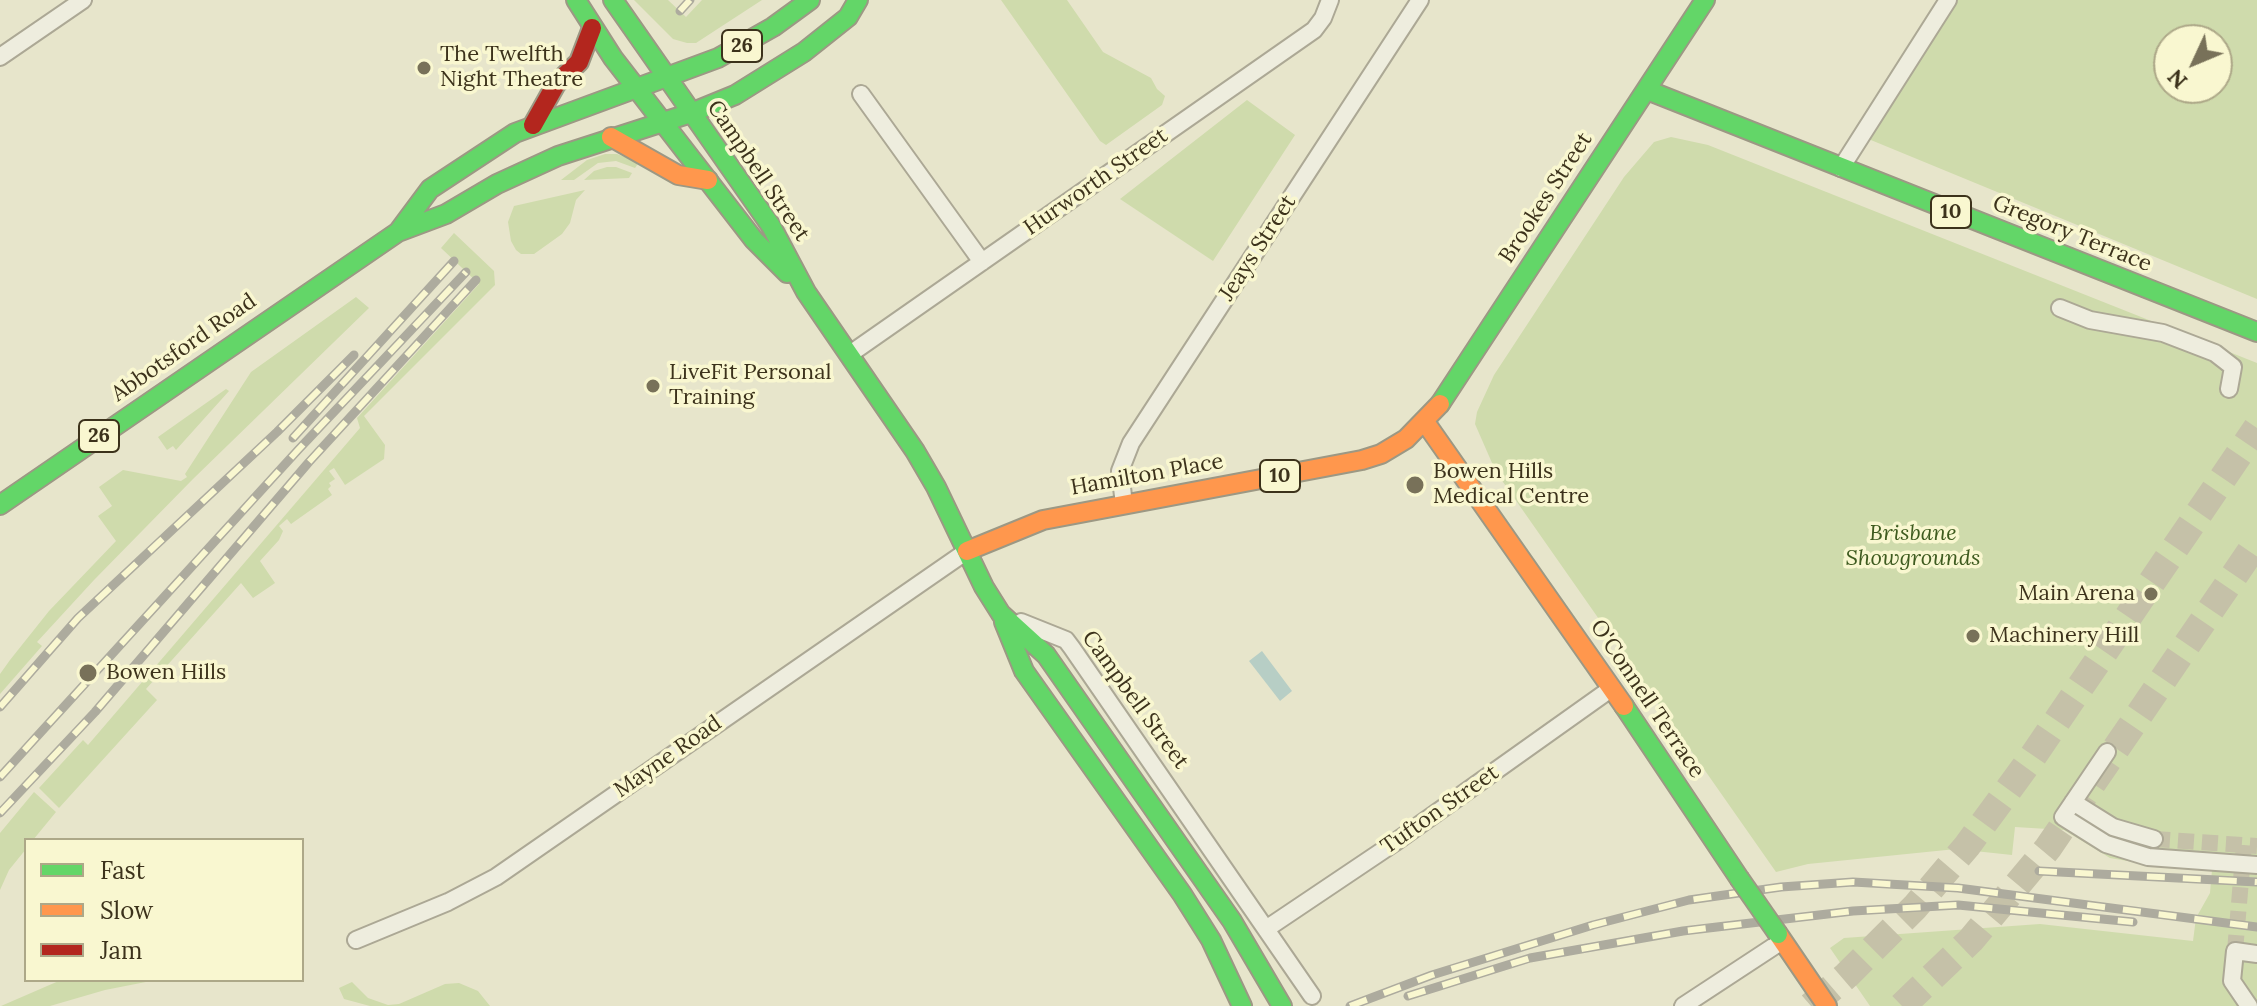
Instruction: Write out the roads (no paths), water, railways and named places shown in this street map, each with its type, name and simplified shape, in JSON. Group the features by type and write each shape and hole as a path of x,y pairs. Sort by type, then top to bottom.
{"main road":[{"name":"Campbell Street","path":"576,0 592,28 754,240 806,292"},
{"name":"Campbell Street","path":"613,0 771,226 806,292 926,468 1001,614"},
{"name":"26","path":"638,90 741,46 810,0"},
{"name":"26","path":"691,113 743,91 804,52 848,17 858,0"},
{"name":"Brookes Street","path":"1425,422 1445,397 1705,0"},
{"path":"533,125 556,84 579,62 592,28"},
{"name":"Abbotsford Road","path":"398,232 430,189 486,150 533,125 638,90"},
{"name":"Gregory Terrace","path":"1647,90 2257,332"},
{"name":"Abbotsford Road","path":"0,505 398,232 446,214 514,176 611,137 691,113"},
{"path":"611,137 678,175 708,180"},
{"name":"Hamilton Place","path":"967,551 1043,520 1362,460 1389,450 1425,422"},
{"name":"O'Connell Terrace","path":"1425,422 1612,688 1827,1006"},
{"path":"1001,614 1046,655 1232,921 1282,1006"},
{"path":"1001,614 1024,671 1211,940 1242,1006"}],"street":[{"path":"0,57 83,0"},
{"name":"Hurworth Street","path":"850,354 1314,30 1330,0"},
{"name":"Jeays Street","path":"1124,504 1120,471 1131,443 1420,0"},
{"path":"1841,168 1948,0"},
{"path":"861,94 982,262"},
{"path":"2060,308 2090,320 2163,333 2215,353 2233,367 2229,389"},
{"name":"Mayne Road","path":"356,940 448,902 496,877 967,551"},
{"name":"Campbell Street","path":"1001,614 1066,640 1312,996"},
{"name":"Tufton Street","path":"1266,929 1394,843 1612,688"},
{"path":"2107,752 2063,817 2106,844 2148,857 2257,865"},
{"path":"2073,802 2113,827 2154,839"},
{"path":"1683,1006 1780,938"},
{"path":"2249,1006 2232,981 2235,951 2257,954"}],"tunnel":[{"path":"1811,1006 1915,907 1967,846 2033,756 2257,428"},
{"path":"1902,1006 1971,940 2048,848 2257,542"},
{"path":"2154,839 2257,846"},
{"path":"2235,951 2244,845"}],"railway":[{"path":"680,11 690,0"},
{"path":"293,438 454,261"},
{"path":"0,777 298,450 466,272"},
{"path":"0,813 95,712 309,462 476,280"},
{"path":"0,707 78,618 277,432 354,355"},
{"path":"2039,871 2257,882"},
{"path":"1350,1006 1432,975 1593,925 1689,900 1781,887 1853,882 1958,888 2257,927"},
{"path":"1408,996 1530,958 1683,931 1853,911 1958,905 2133,922"}],"place":[{"name":"The Twelfth Night Theatre","path":"424,68"},
{"name":"LiveFit Personal Training","path":"653,386"},
{"name":"Bowen Hills Medical Centre","path":"1415,485"},
{"name":"Main Arena","path":"2151,594"},
{"name":"Machinery Hill","path":"1973,636"},
{"name":"Bowen Hills","path":"88,673"}],"park label":[{"name":"Brisbane Showgrounds","path":"1913,546"}]}
